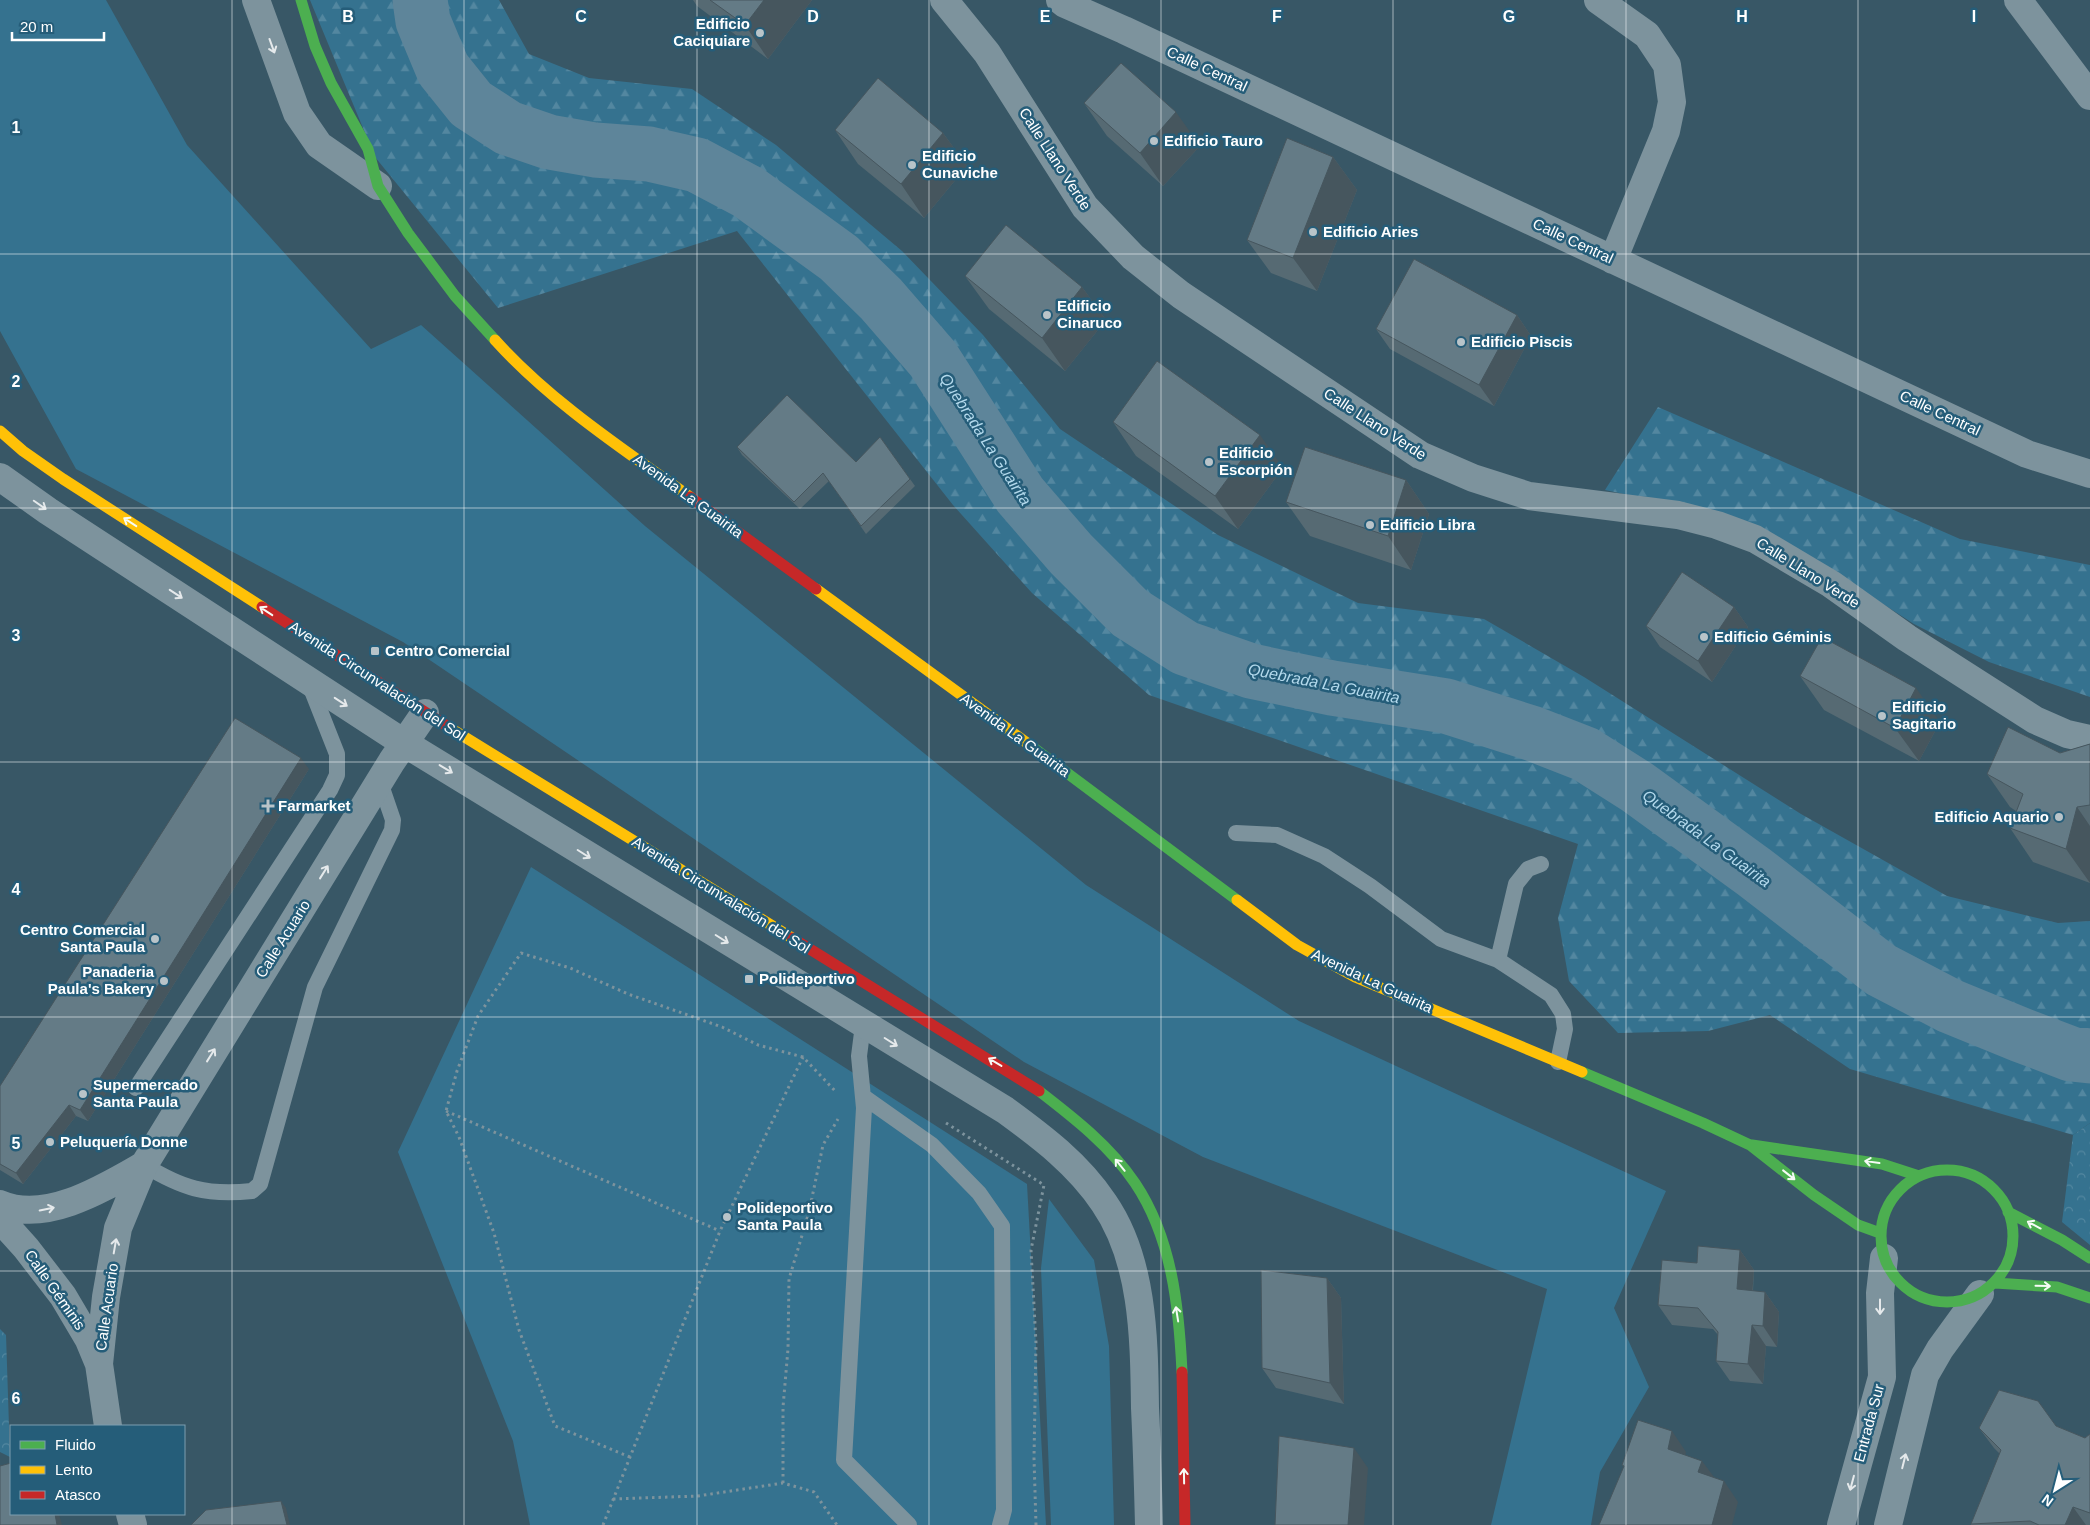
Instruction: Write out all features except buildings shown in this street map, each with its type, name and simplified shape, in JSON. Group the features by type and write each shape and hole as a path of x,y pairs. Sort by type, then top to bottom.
{"street":[{"name":"Avenida La Guairita","path":"256,0 297,113 319,145 378,186"},
{"name":"Avenida La Guairita","path":"301,0 315,46 331,83 368,150 378,186 408,233 455,296 513,360 584,420 1007,728 1297,945 1325,962 1356,977 1703,1123 1750,1145 1858,1225 1882,1246"},
{"name":"Calle Llano Verde","path":"944,0 987,52 1085,207 1133,257 1181,295 1420,455 1473,478 1529,496 1678,515 1717,525 1755,539 1831,584 1907,638 2035,720 2067,734 2090,739"},
{"name":"Calle Central","path":"1060,0 2027,454 2090,474"},
{"path":"1598,0 1647,34 1667,65 1672,102 1666,131 1613,260"},
{"path":"2018,0 2090,96"},
{"name":"Avenida Circunvalación del Sol","path":"0,431 23,452 63,479 425,713 1024,1080 1068,1111 1104,1145 1135,1184 1156,1222 1168,1262 1180,1332 1185,1525"},
{"path":"0,477 48,511 404,743 1004,1110 1045,1139 1078,1170 1104,1203 1122,1236 1133,1270 1144,1336 1148,1525"},
{"name":"Calle Acuario","path":"99,1364 106,1297 118,1228 144,1165 404,743 425,713"},
{"path":"1004,1110 1024,1080"},
{"name":"Avenida La Guairita","path":"1750,1145 1882,1164 1919,1176"},
{"name":"Calle Acuario","path":"0,1204 11,1209 36,1211 60,1206 113,1183 144,1165"},
{"path":"1888,1525 1925,1375 1945,1343 1988,1289 2006,1268 2012,1250 2013,1230 2008,1212 2000,1196 1987,1184 1972,1175 1954,1170 1936,1171 1919,1176 1896,1193 1882,1218 1882,1246 1892,1273 1902,1285 1916,1296 1948,1303 1965,1301 1988,1289 2057,1287 2090,1298"},
{"path":"2008,1212 2062,1240 2090,1258"},
{"name":"Calle Géminis","path":"0,1219 26,1248 63,1296 89,1340 99,1364 108,1425"},
{"name":"Entrada Sur","path":"1841,1525 1882,1377 1880,1293 1882,1246"}],"lane":[{"path":"136,1088 330,790 337,775 337,754 309,680"},
{"path":"144,1165 172,1182 203,1192 252,1191 260,1184 315,987 392,830 393,820 380,782"},
{"path":"1236,834 1277,836 1324,856 1370,886 1441,940 1498,960 1551,995 1563,1014 1565,1029 1558,1062"},
{"path":"1498,960 1516,884 1528,869 1540,864"},
{"path":"863,1025 859,1056 864,1096 844,1460 910,1525"},
{"path":"864,1096 932,1145 979,1194 1002,1226 1004,1510 1000,1525"}],"path":[{"path":"630,1457 555,1426 519,1330 494,1233 459,1137 446,1111 457,1071 478,1016 521,953 570,968 628,994 722,1027 758,1045 803,1057 847,1104"},
{"path":"603,1525 720,1231 803,1057"},
{"path":"783,1483 783,1407 788,1349 789,1279 809,1212 823,1145 847,1104 864,1096"},
{"path":"446,1111 720,1231"},
{"path":"939,1119 1044,1186 1031,1250 1036,1343 1034,1458 1036,1525"},
{"path":"613,1499 698,1496 783,1483 814,1492 837,1525"}],"green space":[{"path":"0,0 106,0 187,145 371,349 421,325 645,526 1086,885 1299,1021 1666,1191 1614,1308 1649,1387 1600,1472 1591,1525 1491,1525 1547,1289 1203,1157 1024,1062 403,642 76,469 0,331"},
{"path":"310,0 499,0 529,54 589,78 692,89 776,145 902,251 983,335 1060,429 1218,535 1358,603 1484,619 1584,677 1801,814 1947,896 2058,923 2090,921 2090,1123 2073,1135 1850,1069 1770,1015 1708,1031 1618,1033 1569,981 1558,918 1578,844 1149,695 1032,593 953,505 737,231 498,308 375,157"},
{"path":"1658,407 1960,539 2090,565 2090,697 1989,662 1914,624 1841,577 1724,515 1605,490"},
{"name":"Polideportivo Santa Paula","path":"531,867 1027,1184 1046,1525 530,1525 513,1441 398,1152"},
{"path":"2090,1123 2090,1245 2062,1222 2073,1135"},
{"path":"1049,1199 1094,1260 1109,1346 1114,1525 1051,1525 1041,1268"},
{"path":"0,1329 6,1335 10,1457 0,1452"}],"waterway":[{"name":"Quebrada La Guairita","path":"420,0 423,21 443,69 471,104 508,128 549,142 595,150 649,154 697,165 748,192 839,258 881,299 933,359 1020,495 1071,554 1130,613 1185,648 1251,671 1332,688 1446,706 1531,733 1585,754 1637,787 1754,872 1881,970 1950,1006 2071,1054 2090,1056"}],"traffic: fast":[{"path":"301,0 315,46 331,83 368,149 378,186 408,233 455,296 495,340"},
{"path":"1027,743 1237,900"},
{"path":"1582,1072 1750,1145 1814,1195 1858,1225 1880,1233"},
{"path":"1039,1091 1103,1145 1135,1183 1148,1204 1165,1250 1176,1298 1182,1372"},
{"path":"1752,1145 1882,1164 1919,1176"},
{"path":"1947,1170 1960,1171 1972,1175 1994,1189 2008,1211 2012,1223 2013,1236 2012,1249 2008,1261 1994,1283 1972,1297 1960,1301 1947,1302 1934,1301 1922,1297 1900,1283 1886,1261 1882,1249 1881,1236 1882,1223 1886,1211 1900,1189 1922,1175 1934,1171 1947,1170"},
{"path":"2008,1212 2062,1240 2090,1258"},
{"path":"1995,1283 2057,1287 2090,1298"}],"traffic: slow":[{"path":"495,340 540,384 588,424 690,497"},
{"path":"0,431 23,451 63,479 262,607"},
{"path":"816,589 1027,743"},
{"path":"450,728 792,938"},
{"path":"1237,900 1297,945 1355,977 1582,1072"}],"traffic: jam":[{"path":"690,497 816,589"},
{"path":"262,607 450,728"},
{"path":"792,938 1039,1091"},
{"path":"1182,1372 1185,1525"}],"place":[{"name":"Edificio Caciquiare","path":"760,33"},
{"name":"Edificio Tauro","path":"1154,141"},
{"name":"Edificio Cunaviche","path":"912,165"},
{"name":"Edificio Aries","path":"1313,232"},
{"name":"Edificio Cinaruco","path":"1047,315"},
{"name":"Edificio Piscis","path":"1461,342"},
{"name":"Edificio Escorpión","path":"1209,462"},
{"name":"Edificio Libra","path":"1370,525"},
{"name":"Edificio Géminis","path":"1704,637"},
{"name":"Centro Comercial","path":"375,651"},
{"name":"Edificio Sagitario","path":"1882,716"},
{"name":"Farmarket","path":"268,806"},
{"name":"Edificio Aquario","path":"2059,817"},
{"name":"Centro Comercial Santa Paula","path":"155,939"},
{"name":"Polideportivo","path":"749,979"},
{"name":"Panaderia Paula's Bakery","path":"164,981"},
{"name":"Supermercado Santa Paula","path":"83,1094"},
{"name":"Peluquería Donne","path":"50,1142"},
{"name":"Polideportivo Santa Paula","path":"727,1217"}]}
